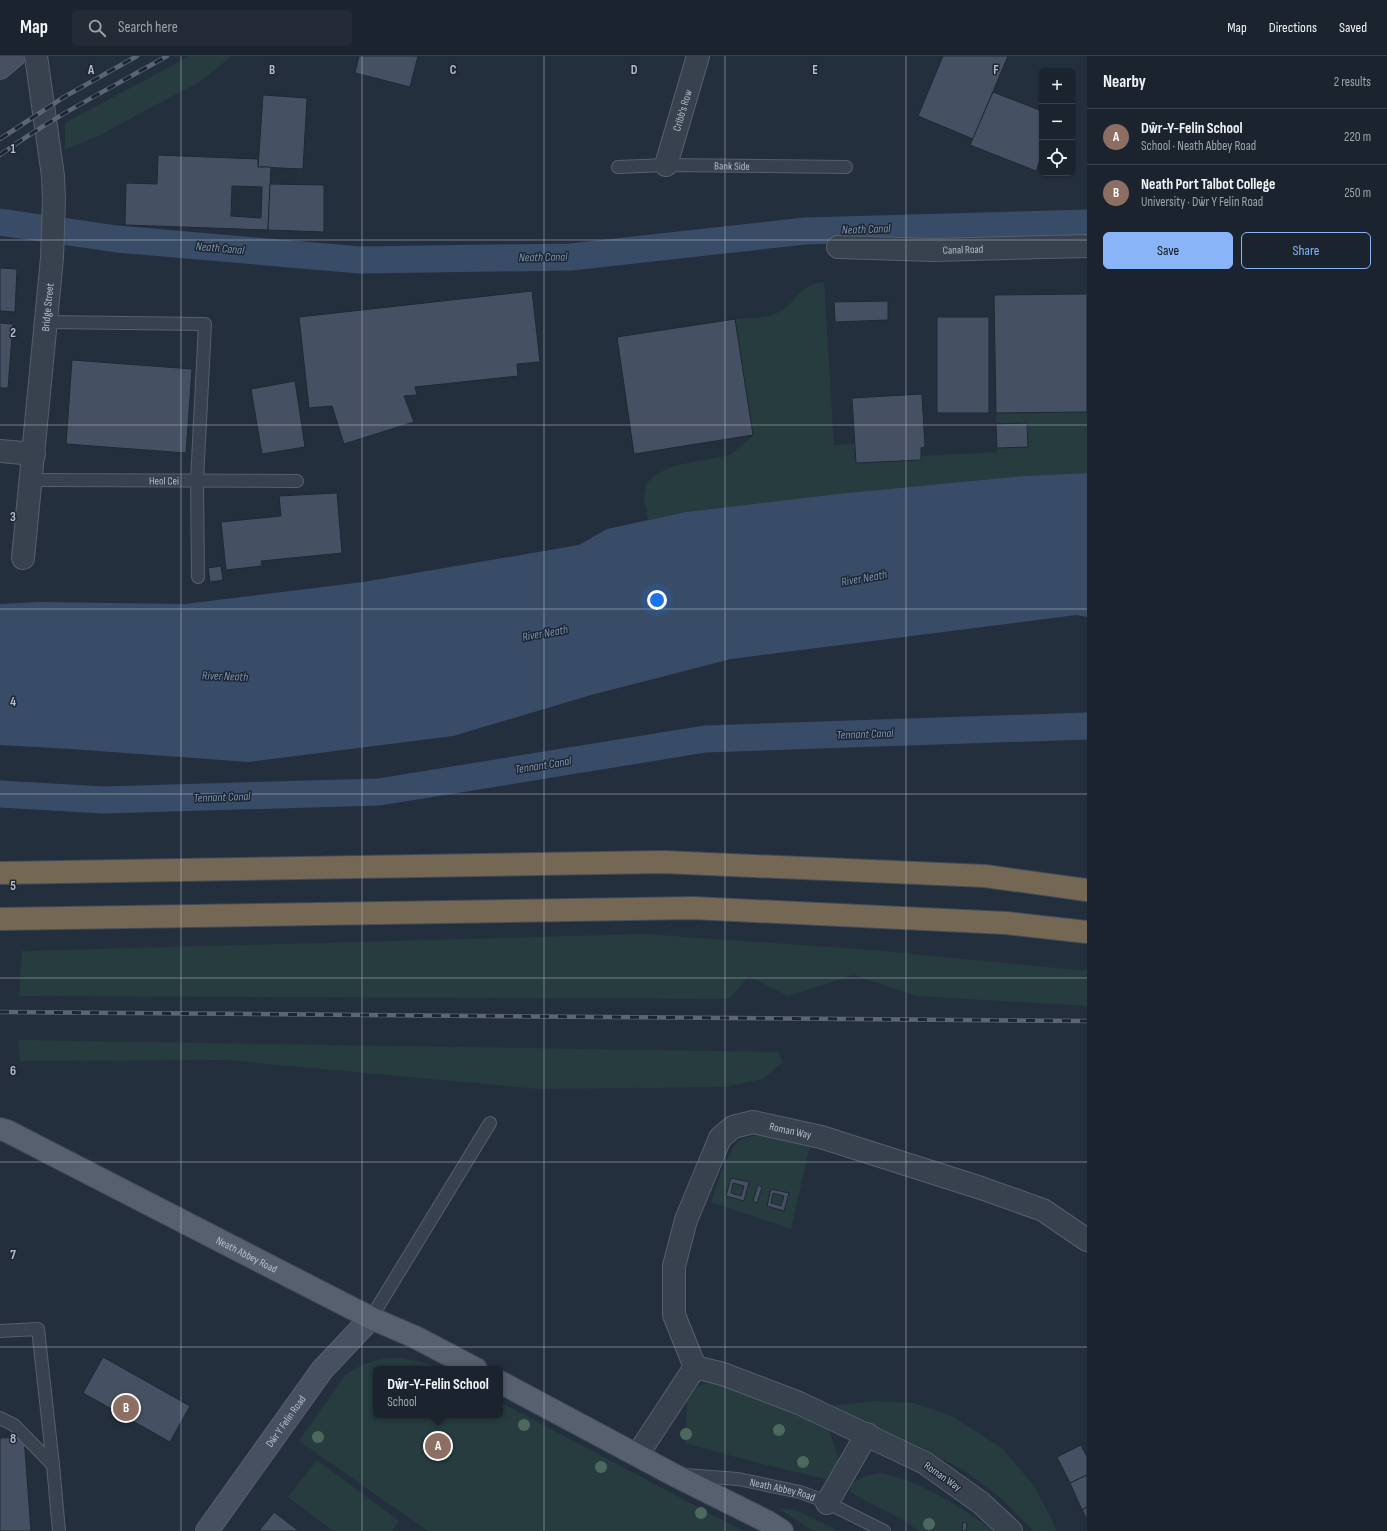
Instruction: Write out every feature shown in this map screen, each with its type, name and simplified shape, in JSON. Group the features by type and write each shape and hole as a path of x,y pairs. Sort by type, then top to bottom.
{"highway":[{"path":"0,873 663,862 985,876 1087,890"},
{"path":"0,919 693,908 1006,923 1087,932"}],"main road":[{"name":"Neath Abbey Road","path":"10,1133 371,1318 415,1337 470,1366"},
{"name":"Neath Abbey Road","path":"503,1384 638,1454 674,1475 768,1522 782,1531"}],"street":[{"path":"0,68 14,56"},
{"name":"Bridge Street","path":"23,558 47,322 52,258 54,200 53,176 36,56"},
{"name":"Cribb's Row","path":"666,165 698,56"},
{"name":"Canal Road","path":"838,247 934,250 1087,246"},
{"path":"0,451 34,454"},
{"name":"Roman Way","path":"1011,1531 981,1503 925,1463 867,1434 799,1403 723,1374 695,1367 674,1315 674,1266 686,1220 720,1138 733,1127 753,1122 821,1137 974,1185 1043,1210 1087,1240"},
{"name":"Dŵr Y Felin Road","path":"207,1531 322,1370 371,1318"},
{"path":"638,1454 695,1367"},
{"path":"827,1503 867,1434"}],"lane":[{"name":"Bank Side","path":"618,167 666,165 846,167"},
{"path":"47,322 205,324 197,481 198,577"},
{"name":"Heol Cei","path":"31,480 297,481"},
{"path":"371,1318 490,1123"},
{"path":"0,1331 38,1329 60,1531"},
{"path":"0,1418 14,1425 53,1465"},
{"name":"Neath Abbey Road","path":"674,1475 738,1479 800,1492 827,1503 884,1531"}],"green space":[{"path":"190,56 232,56 199,82 98,136 65,150 65,123"},
{"path":"824,282 834,445 855,444 856,463 921,460 921,456 997,452 996,413 1087,412 1087,473 1024,476 837,494 686,512 648,520 644,498 646,484 655,475 673,466 730,455 753,436 735,319 773,315 784,309 805,289"},
{"path":"644,934 872,950 1087,971 1087,1006 917,996 854,975 788,996 749,976 729,999 19,996 22,951"},
{"path":"18,1040 778,1052 783,1062 763,1079 725,1087 539,1089 225,1060 20,1061"},
{"path":"765,1135 810,1145 791,1229 711,1202 722,1170 730,1153 738,1142 750,1137"},
{"path":"399,1358 427,1363 433,1366 373,1366 373,1418 503,1418 503,1404 743,1531 428,1531 299,1441 345,1375 362,1365 380,1359"},
{"path":"720,1382 735,1384 822,1424 830,1433 840,1463 826,1479 754,1462 685,1443 687,1402 694,1390 703,1384"},
{"path":"875,1401 914,1403 954,1417 1003,1449 1034,1486 1052,1520 1056,1531 1033,1531 1003,1500 968,1473 925,1449 831,1406"},
{"path":"317,1460 399,1521 392,1531 333,1531 288,1497"},
{"path":"883,1473 898,1477 941,1496 993,1531 919,1531 903,1520 851,1493 851,1484 865,1476"},
{"path":"778,1508 798,1511 839,1531 813,1531"}],"water":[{"name":"River Neath","path":"1087,473 1087,617 1076,615 731,659 591,695 453,736 249,762 0,745 0,604 40,602 185,604 363,582 579,545 607,529 686,512 837,494 1024,476"}],"building":[{"path":"359,56 418,56 410,87 355,73"},
{"path":"943,56 1008,56 973,139 918,116"},
{"path":"993,92 1039,110 1039,162 1036,171 970,145"},
{"path":"263,95 307,98 303,169 258,167"},
{"path":"158,155 258,159 258,167 271,167 268,230 125,225 126,183 157,184","holes":["232,186 262,187 261,218 231,216"]},
{"path":"270,184 324,185 324,232 268,230"},
{"path":"0,268 17,269 15,312 0,311"},
{"path":"532,291 540,362 517,364 518,376 415,387 417,395 404,396 414,422 344,444 332,406 309,408 299,317"},
{"path":"1087,294 1087,412 996,413 994,295"},
{"path":"888,301 888,320 835,322 834,302"},
{"path":"937,317 989,317 989,413 937,413"},
{"path":"735,319 753,435 634,454 617,337"},
{"path":"0,323 13,324 8,388 0,388"},
{"path":"72,360 192,369 186,453 66,444"},
{"path":"295,381 305,447 262,454 251,389"},
{"path":"922,394 925,447 921,448 921,460 856,463 852,398"},
{"path":"1027,423 1028,447 997,448 996,424"},
{"path":"337,493 342,553 261,561 262,566 226,570 221,522 281,516 279,496"},
{"path":"221,566 223,580 210,582 208,568"},
{"path":"731,1178 749,1182 744,1201 726,1196","holes":["733,1183 744,1186 741,1196 731,1193"]},
{"path":"758,1185 762,1187 757,1203 753,1201"},
{"path":"771,1189 789,1193 784,1211 767,1206","holes":["773,1193 784,1196 781,1206 771,1203"]},
{"path":"103,1357 190,1406 170,1442 83,1393"},
{"path":"24,1437 31,1531 0,1531 0,1438"},
{"path":"1081,1445 1087,1457 1087,1475 1070,1483 1057,1457"},
{"path":"1087,1475 1087,1507 1082,1510 1070,1483"},
{"path":"1087,1507 1087,1519 1082,1510"},
{"path":"274,1512 299,1531 259,1531"},
{"path":"963,1522 967,1523 966,1531 962,1531"}],"waterway":[{"name":"Neath Canal","path":"0,222 117,239 360,260 571,257 805,231 1087,223"},
{"name":"Tennant Canal","path":"0,794 103,800 379,792 705,739 1087,726"}],"railway":[{"path":"0,139 64,97 137,56"},
{"path":"0,155 61,115 167,56"},
{"path":"0,1012 1087,1021"}],"place":[{"name":"Neath Port Talbot College","path":"126,1408"},
{"name":"Dŵr-Y-Felin School","path":"438,1446"}]}
